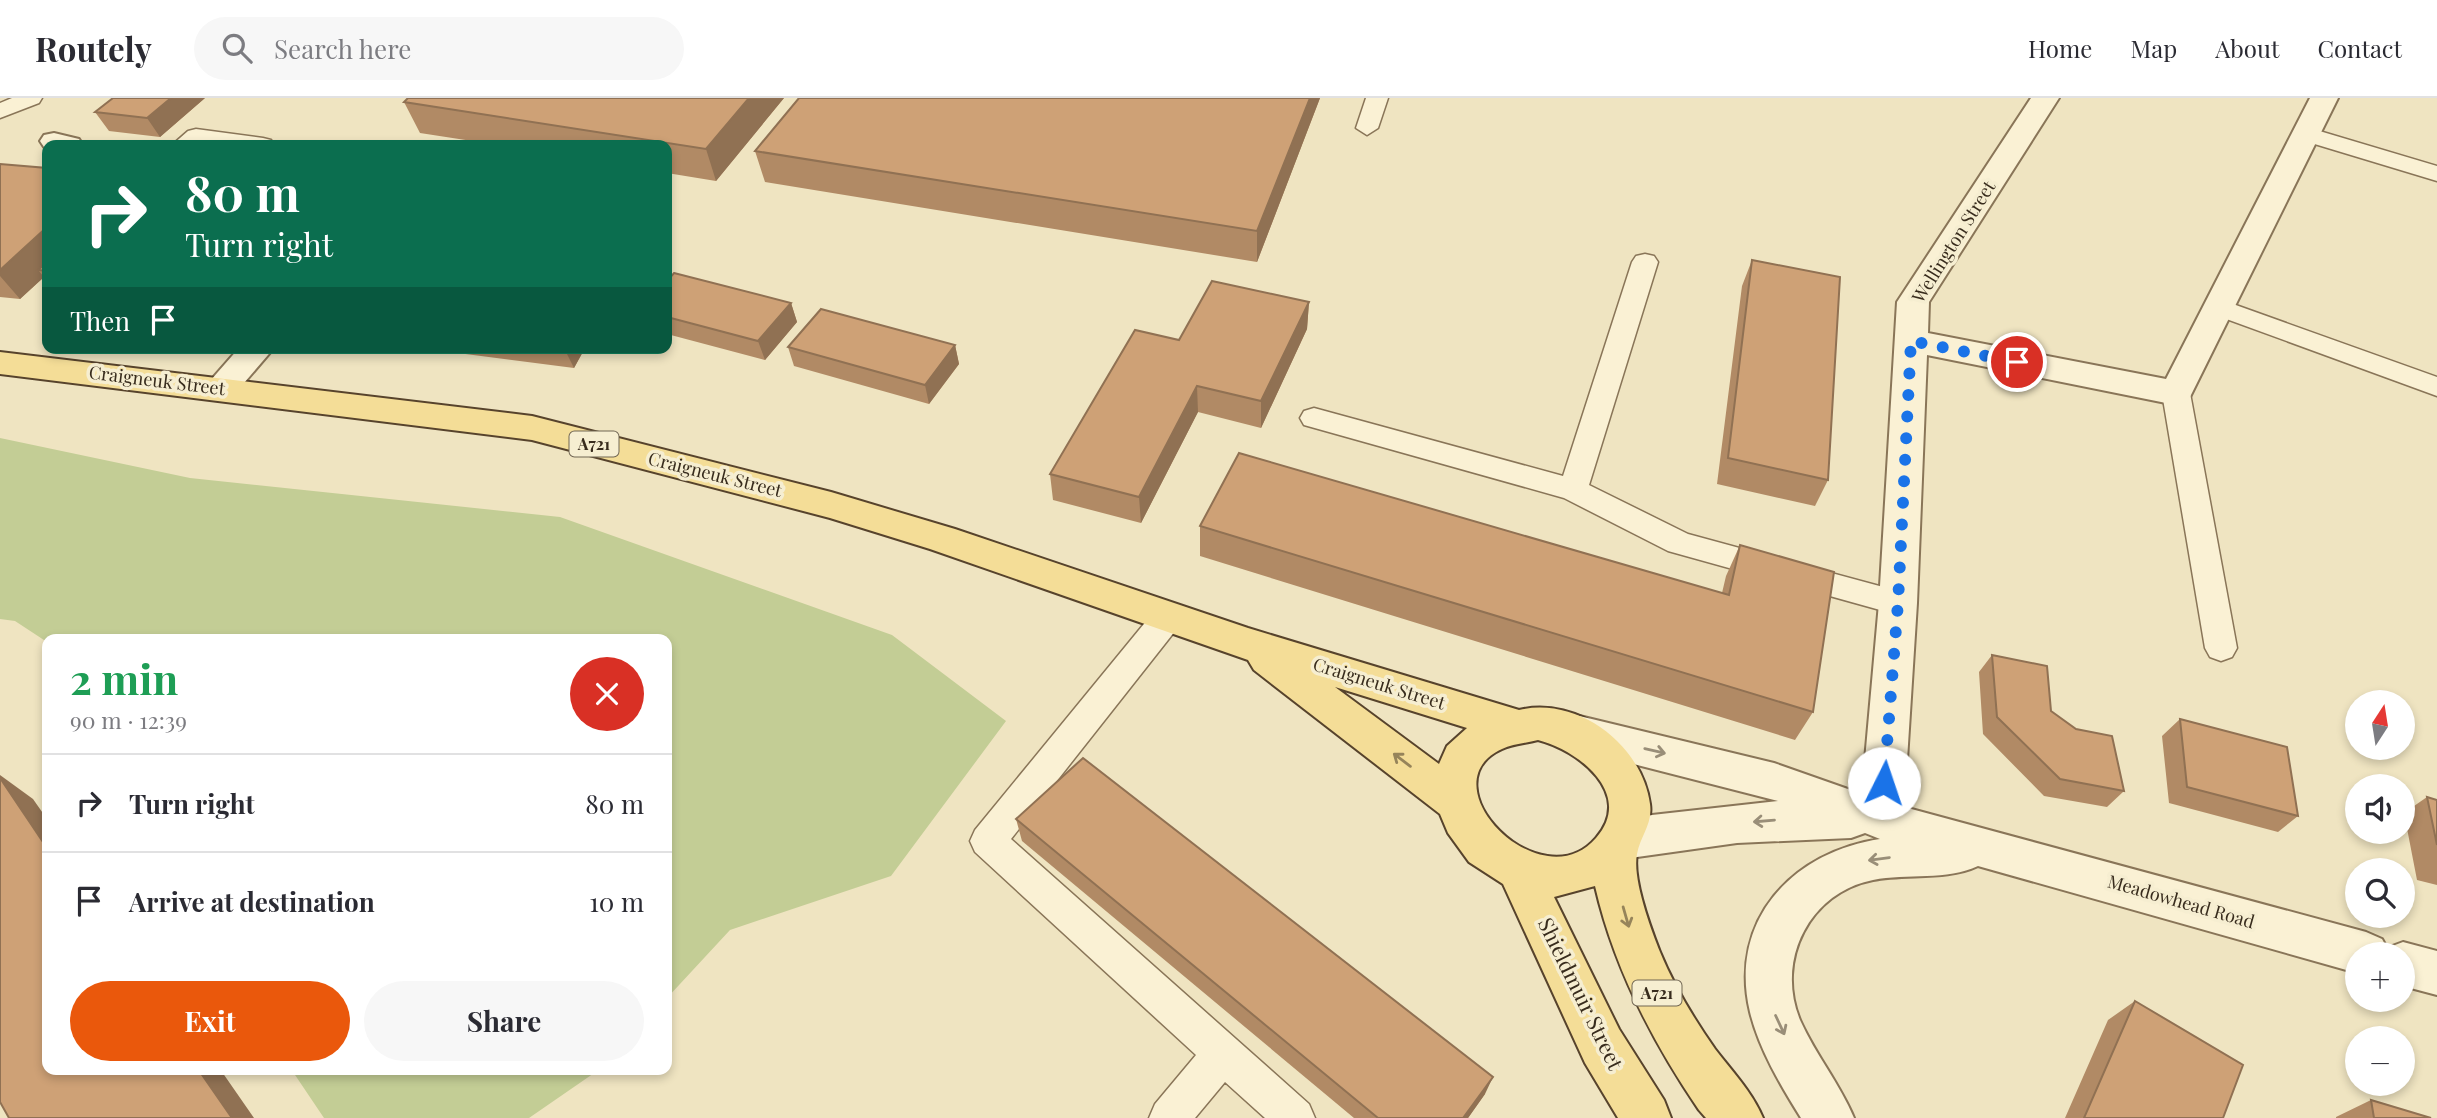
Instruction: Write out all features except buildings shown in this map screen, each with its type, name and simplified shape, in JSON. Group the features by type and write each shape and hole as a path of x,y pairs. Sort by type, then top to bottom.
{"main road":[{"name":"Craigneuk Street","path":"0,363 532,428 831,505 942,539 1247,643 1512,725"},
{"name":"Craigneuk Street","path":"1247,643 1456,801"},
{"name":"A721","path":"1619,845 1606,860 1580,873 1550,876 1518,869 1492,855 1472,836 1458,813 1454,789 1458,766 1470,747 1488,733 1512,725 1538,723 1564,729 1592,743 1613,763 1622,780 1630,815 1619,845 1614,873 1641,962 1677,1033 1738,1118"},
{"name":"Shieldmuir Street","path":"1518,869 1602,1046 1646,1118"}],"street":[{"name":"Wellington Street","path":"1881,820 1898,603 1913,302 2045,98"},
{"path":"1911,341 2176,393 2324,98"},
{"path":"220,388 252,354"},
{"name":"Meadowhead Road","path":"1564,729 1774,781 1881,820 2345,948"},
{"name":"Meadowhead Road","path":"1619,845 1797,818 1881,820"},
{"name":"Meadowhead Road","path":"1829,1118 1773,1011 1771,958 1782,918 1801,893 1843,868 1875,858 1995,850"},
{"path":"2415,968 2437,974"}],"lane":[{"path":"0,111 31,98"},
{"path":"1367,128 1377,98"},
{"path":"2305,134 2437,174"},
{"path":"190,140 196,135 230,140"},
{"path":"1573,490 1646,262"},
{"path":"2218,307 2437,387"},
{"path":"2176,393 2221,648"},
{"path":"1314,418 1573,490 1679,543 1898,603"},
{"path":"1167,617 988,841 1222,1055 1295,1118"},
{"path":"1169,1118 1222,1055"}],"green space":[{"path":"0,438 190,478 560,517 892,635 1006,721 891,876 730,930 672,993 672,634 42,634 42,639 15,621 0,619"},
{"path":"295,1075 591,1075 529,1118 324,1118"}],"route":[{"path":"1884,783 1898,603 1911,341 2017,362"}]}
